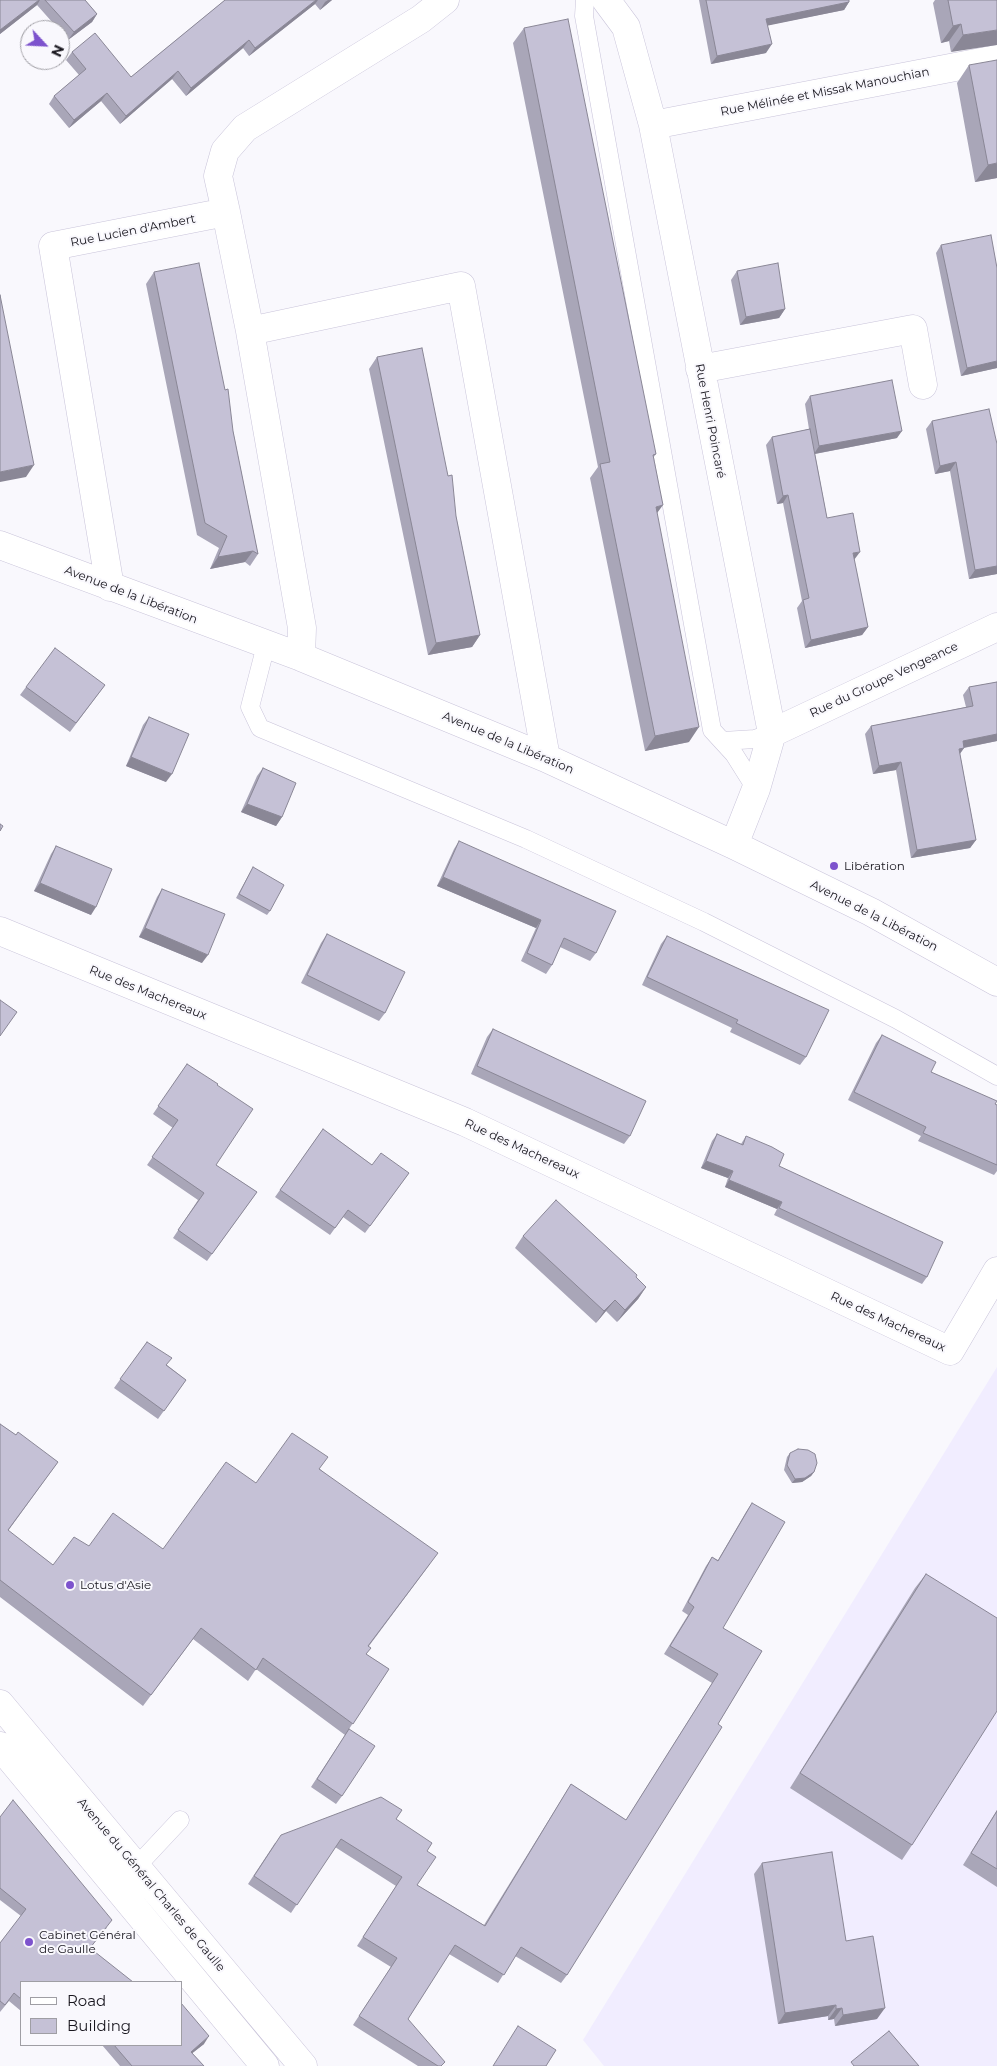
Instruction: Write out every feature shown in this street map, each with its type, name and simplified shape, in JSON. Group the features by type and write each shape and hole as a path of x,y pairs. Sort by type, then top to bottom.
{"street":[{"path":"301,657 302,628 250,331 218,176 225,151 245,128 420,19 445,0"},
{"name":"Rue Henri Poincaré","path":"606,0 626,27 634,48 652,125 772,733 756,790 734,845"},
{"name":"Rue Mélinée et Missak Manouchian","path":"652,125 997,59"},
{"name":"Rue Lucien d'Ambert","path":"110,587 53,246 226,212"},
{"path":"250,331 461,286 546,758"},
{"path":"700,368 913,329 923,385"},
{"name":"Avenue de la Libération","path":"0,545 301,657 546,758 734,845 906,930 997,982"},
{"name":"Rue du Groupe Vengeance","path":"772,733 997,627"},
{"name":"Rue des Machereaux","path":"0,931 466,1122 950,1351 997,1271"},
{"name":"Avenue du Général Charles de Gaulle","path":"0,1704 303,2066"},
{"path":"0,1746 265,2066"}],"lane":[{"path":"585,0 584,16 712,730 734,754 756,790"},
{"path":"266,645 250,707 260,728 526,839 695,918 896,1019 997,1076"},
{"path":"723,741 754,739 772,733"},
{"path":"136,1867 180,1820"}],"shaded area":[{"path":"997,1367 997,2066 604,2066 583,2040"}],"building":[{"path":"0,0 39,0 0,30"},
{"path":"45,0 85,0 97,14 74,32 70,28 70,20 63,20"},
{"path":"225,0 316,0 255,48 249,40 191,88 178,71 126,116 107,93 74,120 54,96 86,69 72,52 95,33 131,77"},
{"path":"706,0 849,0 849,2 766,19 772,44 717,56"},
{"path":"948,0 997,0 997,30 963,35 961,24 953,26"},
{"path":"568,19 656,454 653,455 663,505 656,507 699,727 655,736 600,464 610,462 524,28"},
{"path":"997,60 997,163 988,165 969,65"},
{"path":"991,235 997,268 997,361 967,368 941,245"},
{"path":"199,263 225,390 228,389 233,431 258,554 253,551 218,557 227,536 205,523 154,272"},
{"path":"778,263 785,309 746,317 737,271"},
{"path":"0,295 34,465 0,472"},
{"path":"422,348 448,476 452,475 456,516 480,635 436,643 377,357"},
{"path":"892,380 902,431 819,446 810,396"},
{"path":"989,409 997,444 997,566 975,570 956,462 940,466 932,421"},
{"path":"810,429 827,518 853,513 860,552 853,553 868,627 811,640 803,600 809,598 788,495 783,496 772,437"},
{"path":"55,648 105,685 76,723 26,687"},
{"path":"997,682 997,734 963,741 964,748 959,749 976,840 917,850 901,762 879,766 871,726 973,706 969,687"},
{"path":"149,717 189,734 172,774 131,757"},
{"path":"263,768 296,783 282,817 247,804"},
{"path":"459,841 616,911 596,953 564,938 552,965 527,953 541,920 443,877"},
{"path":"56,846 112,869 96,907 40,883"},
{"path":"253,867 284,885 270,911 239,894"},
{"path":"162,889 225,914 208,955 145,928"},
{"path":"327,934 405,972 385,1013 307,975"},
{"path":"667,936 829,1010 806,1057 736,1023 738,1020 647,977"},
{"path":"0,1000 17,1012 0,1036"},
{"path":"493,1029 646,1101 630,1136 477,1066"},
{"path":"882,1035 936,1062 931,1072 997,1101 995,1104 997,1105 997,1165 923,1133 926,1127 854,1092"},
{"path":"187,1064 253,1109 216,1165 257,1192 212,1254 178,1230 204,1193 152,1157 178,1120 158,1106"},
{"path":"323,1129 372,1165 381,1153 409,1173 370,1226 348,1210 335,1228 280,1190"},
{"path":"717,1134 743,1145 746,1136 772,1147 784,1154 779,1166 943,1242 927,1277 779,1208 782,1202 729,1180 733,1171 706,1161"},
{"path":"556,1200 637,1275 636,1277 646,1287 625,1310 615,1300 604,1311 523,1236"},
{"path":"147,1342 172,1358 166,1365 186,1380 164,1411 120,1379"},
{"path":"0,1424 16,1435 18,1432 58,1462 8,1530 53,1565 74,1537 89,1546 113,1513 163,1549 226,1462 256,1483 292,1433 328,1457 319,1469 438,1553 368,1646 371,1648 366,1654 389,1669 353,1724 263,1658 256,1670 201,1628 151,1695 0,1580"},
{"path":"798,1449 808,1450 815,1454 817,1463 814,1472 805,1478 795,1479 787,1465 790,1453"},
{"path":"752,1503 785,1522 723,1628 762,1651 718,1724 722,1727 567,1975 521,1947 504,1975 455,1945 408,2019 445,2062 441,2066 438,2066 359,2016 397,1958 363,1937 402,1877 341,1839 297,1905 254,1876 281,1835 381,1797 402,1810 396,1819 432,1843 427,1851 436,1857 417,1885 485,1926 571,1784 626,1820 718,1674 670,1646 694,1607 688,1602 712,1557 718,1561"},
{"path":"926,1574 997,1618 997,1711 912,1845 800,1773"},
{"path":"349,1729 375,1746 342,1796 317,1779"},
{"path":"13,1800 112,1920 90,1948 132,1981 20,1981 20,1998 14,1993 5,2005 0,2001 0,1943 26,1909 0,1888 0,1817"},
{"path":"997,1811 997,1869 971,1853"},
{"path":"832,1852 846,1941 873,1936 885,2008 843,2015 842,2008 836,2009 836,2005 785,2013 762,1863"},
{"path":"182,2004 209,2036 191,2052 204,2066 132,2066 115,2046 182,2046"},
{"path":"518,2026 556,2050 546,2066 493,2066"},
{"path":"889,2031 919,2066 854,2066 851,2062"}],"place":[{"name":"Libération","path":"834,866"},
{"name":"Lotus d'Asie","path":"70,1585"},
{"name":"Cabinet Général de Gaulle","path":"29,1942"}]}
